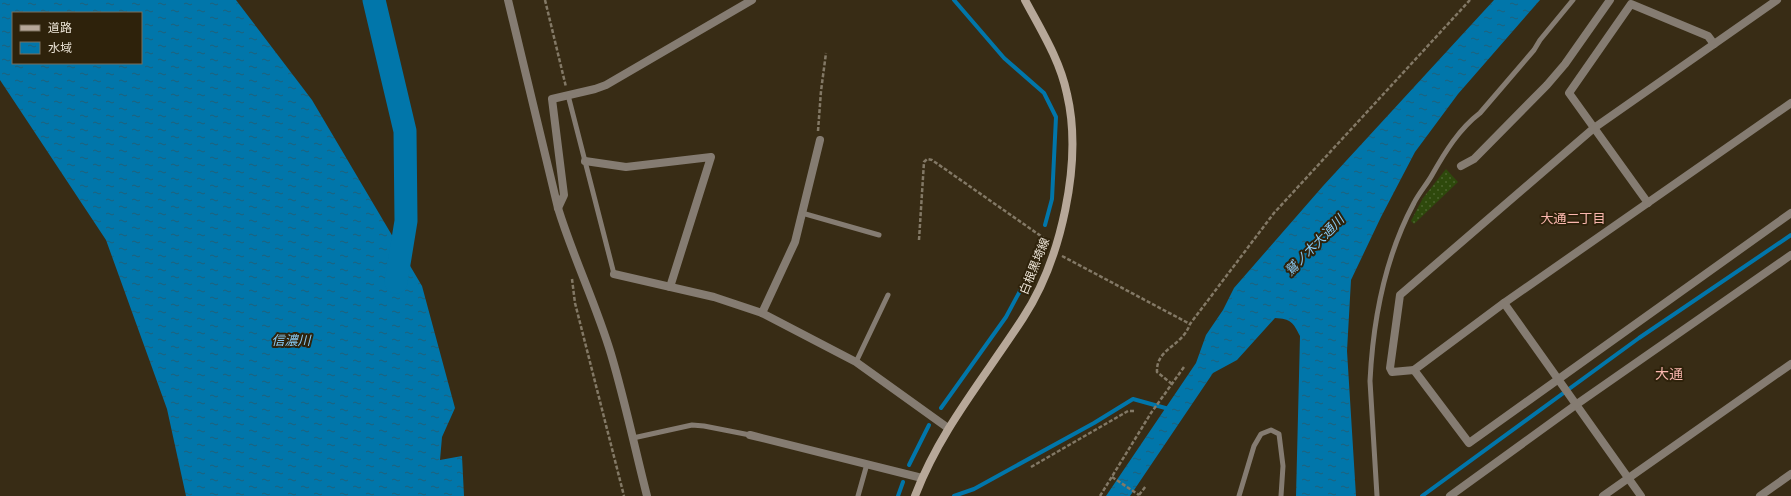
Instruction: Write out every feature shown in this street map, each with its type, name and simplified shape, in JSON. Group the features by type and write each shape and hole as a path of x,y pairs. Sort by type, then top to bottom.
{"main road":[{"name":"白根黒埼線","path":"915,496 933,453 948,428 1024,317 1038,292 1056,249 1067,197 1072,156 1072,125 1067,94 1057,60 1025,0"}],"street":[{"path":"508,0 558,208 567,239 590,292 611,354 633,438 646,496"},
{"path":"558,208 564,195 552,98 606,85 752,0"},
{"path":"1462,166 1474,159 1547,85 1565,64 1610,0"},
{"path":"1777,0 1594,128 1400,295 1390,368 1392,372 1414,370 1504,303 1790,106"},
{"path":"1648,204 1569,93 1631,4 1708,36 1714,44"},
{"path":"762,313 795,242 820,140"},
{"path":"585,161 626,167 711,157 670,287"},
{"path":"1414,370 1469,443 1791,213"},
{"path":"1450,496 1577,404 1791,255"},
{"path":"614,274 714,297 762,313 856,362 948,428"},
{"path":"1504,303 1641,496"},
{"path":"1603,496 1791,364"},
{"path":"750,436 922,478"},
{"path":"1760,496 1791,474"}],"lane":[{"path":"1376,496 1370,381 1371,363 1380,298 1400,234 1415,201 1443,154 1470,120 1480,113 1534,50 1540,40 1573,0"},
{"path":"568,95 614,274"},
{"path":"802,213 879,235"},
{"path":"856,362 888,295"},
{"path":"633,438 692,425 704,426 750,436"},
{"path":"1238,496 1254,446 1261,434 1271,430 1279,434 1284,466 1281,496"},
{"path":"858,496 867,464"}],"path":[{"path":"545,0 568,95"},
{"path":"1172,384 1157,372 1156,363 1164,352 1182,338 1190,324 1274,214 1470,0"},
{"path":"820,140 817,127 826,52"},
{"path":"919,240 923,189 922,168 927,159 932,160 1056,249 1190,324"},
{"path":"572,275 575,303 624,496"},
{"path":"1100,496 1113,478 1151,413 1184,367"},
{"path":"1031,467 1128,411 1135,411"},
{"path":"1113,478 1139,496 1146,486"}],"green space":[{"path":"1446,169 1458,182 1414,224 1411,221 1423,198"}],"water":[{"name":"信濃川","path":"0,0 236,0 312,100 422,286 455,408 442,437 440,460 462,456 464,496 186,496 167,409 106,240 0,80"},
{"name":"鷲ノ木大通川","path":"1494,0 1540,0 1458,94 1415,152 1381,217 1351,280 1347,351 1356,496 1296,496 1300,336 1291,322 1285,319 1275,318 1237,360 1213,373 1130,496 1106,496 1196,363 1206,335 1223,310 1234,288 1323,186"}],"waterway":[{"name":"信濃川","path":"374,0 405,131 406,221 396,282"},
{"path":"954,0 1004,58 1044,93 1056,117 1052,199 1045,225"},
{"path":"1422,496 1639,338 1791,235"},
{"path":"941,408 1006,317 1028,276"},
{"path":"954,496 974,489 1094,423 1133,399 1169,409"},
{"path":"909,465 929,425"},
{"path":"898,496 903,482"}],"district":[{"name":"大通二丁目","path":"1573,218"},
{"name":"大通","path":"1669,373"}]}
